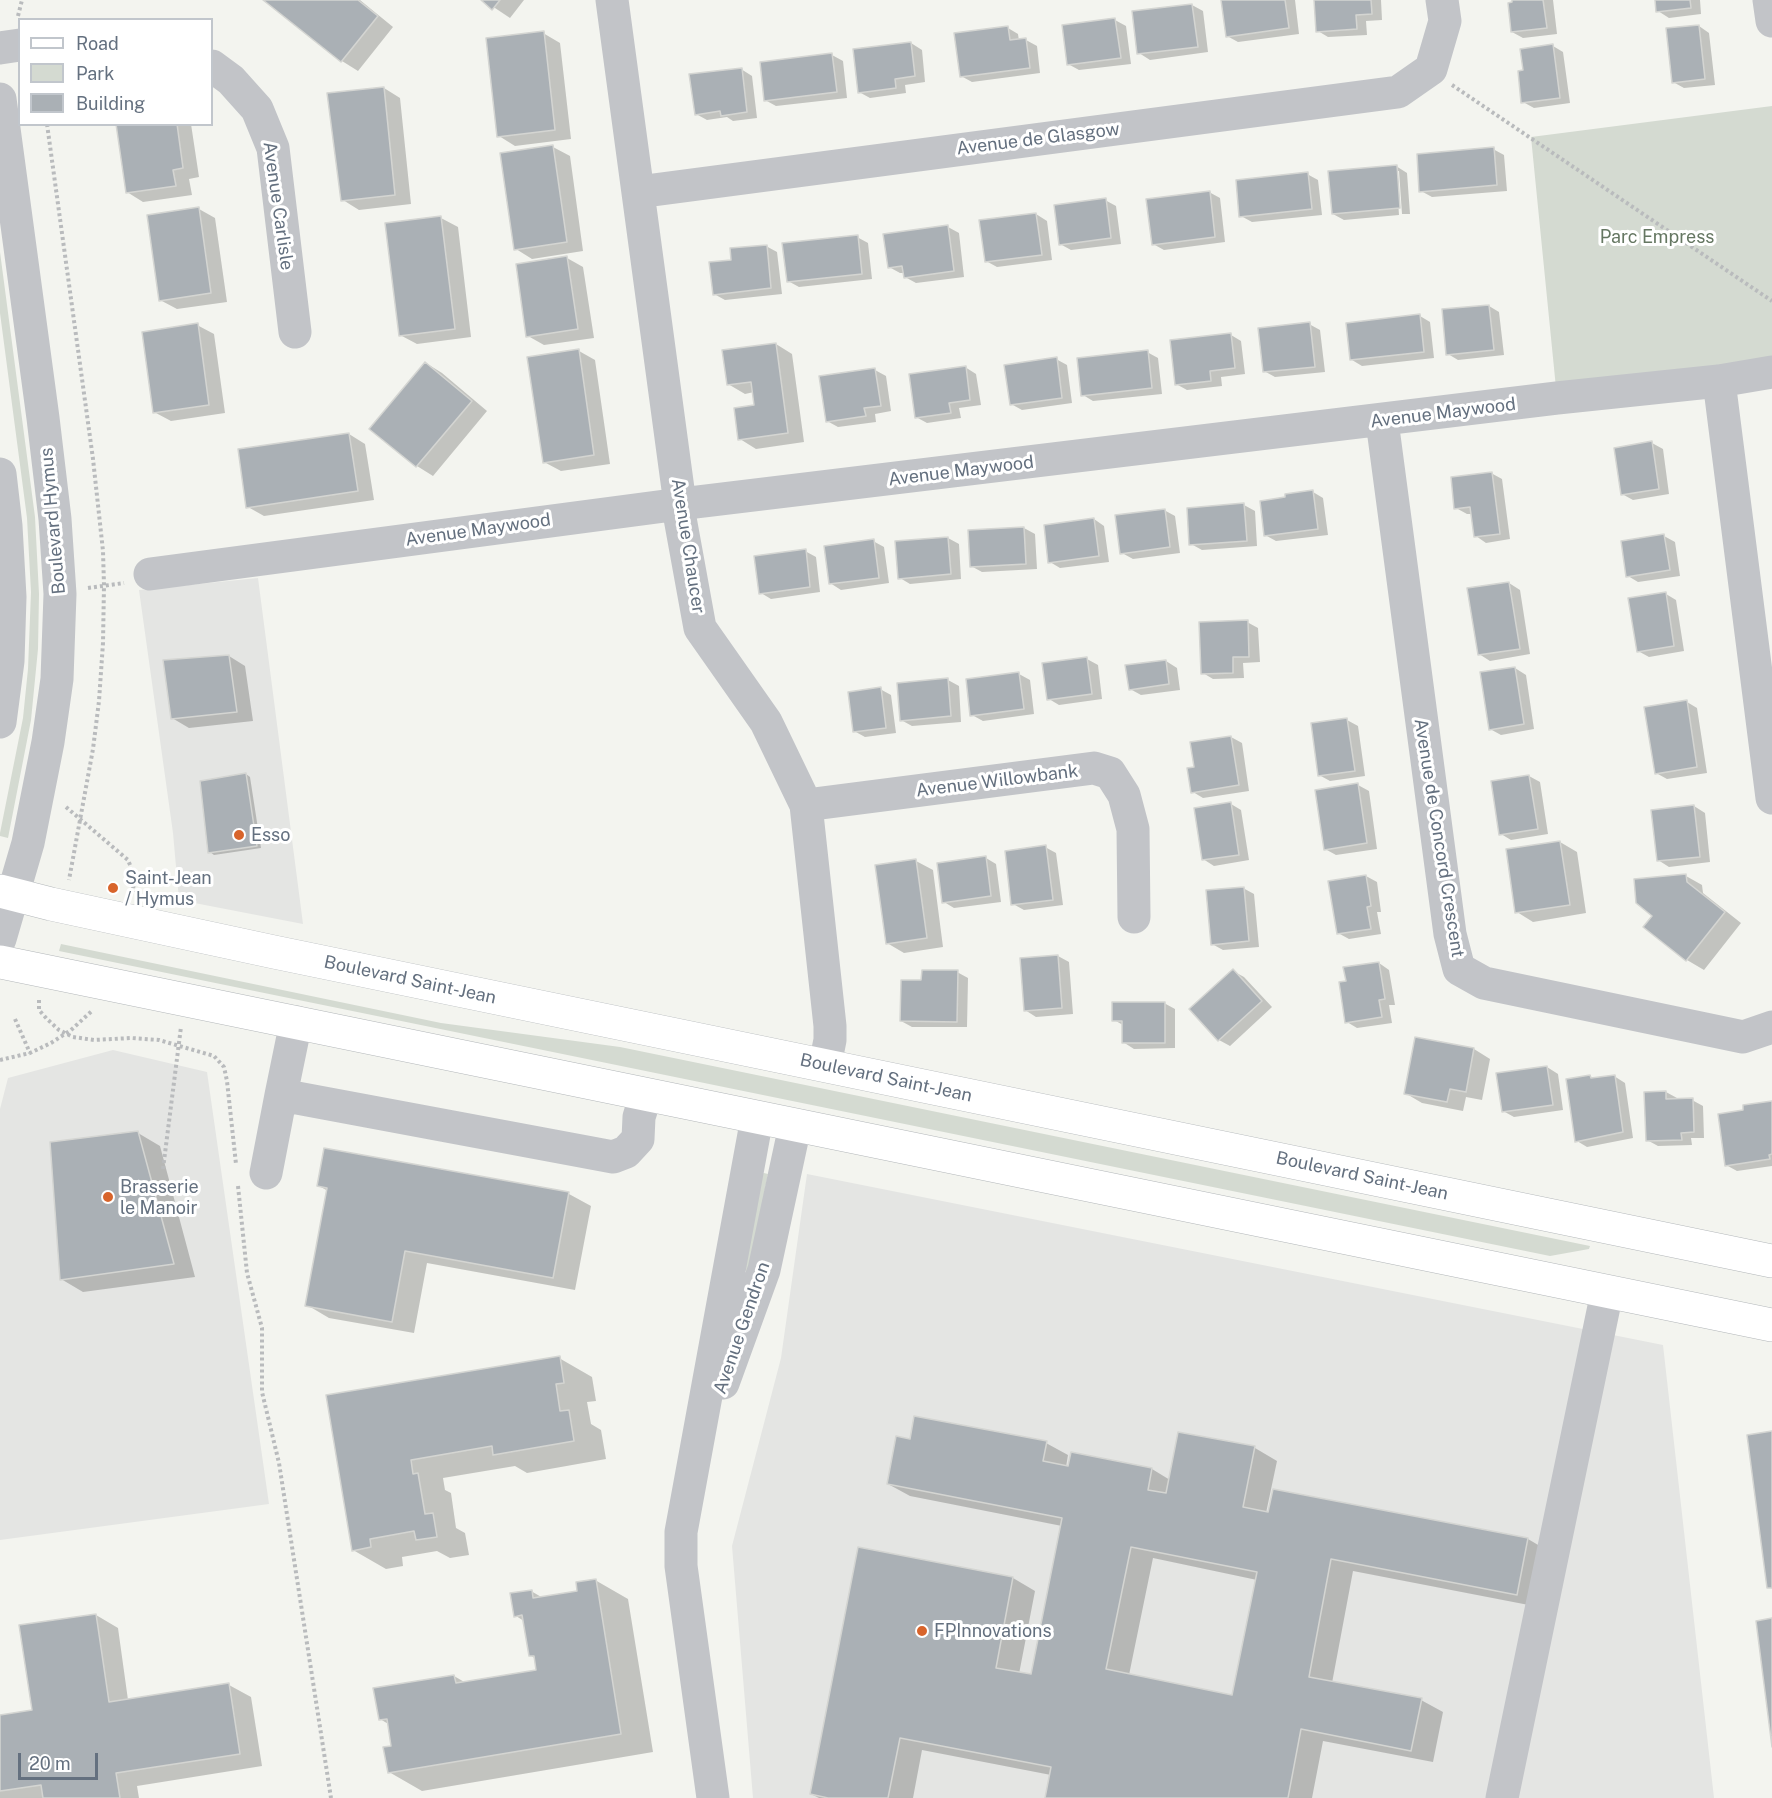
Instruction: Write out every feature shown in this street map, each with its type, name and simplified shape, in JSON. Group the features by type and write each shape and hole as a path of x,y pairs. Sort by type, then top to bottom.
{"main road":[{"name":"Boulevard Saint-Jean","path":"7,892 274,952 1772,1261"},
{"path":"0,962 1772,1325"}],"street":[{"name":"Avenue Chaucer","path":"612,0 680,504 680,518 700,628 766,722 807,805 830,1026 825,1065"},
{"path":"1440,76 1445,21 1442,0"},
{"path":"1769,0 1772,21"},
{"path":"0,48 18,45"},
{"name":"Avenue Carlisle","path":"213,67 231,80 256,109 273,148 295,332"},
{"name":"Avenue de Glasgow","path":"638,192 1398,92 1440,76"},
{"name":"Boulevard Hymus","path":"0,99 43,418 55,519 60,594 59,654 48,742 28,843 7,892 0,939"},
{"name":"Avenue Maywood","path":"150,574 680,504 1382,421 1557,398 1719,381 1772,372"},
{"path":"1719,381 1765,686 1772,798"},
{"name":"Avenue de Concord Crescent","path":"1382,421 1450,934 1459,969 1484,983 1743,1037 1772,1027"},
{"path":"0,474 10,597 8,661 0,722"},
{"name":"Avenue Willowbank","path":"807,805 1094,768 1110,773 1124,795 1133,829 1134,917"},
{"path":"246,1174 281,1095 296,1022"},
{"path":"281,1095 613,1156 626,1152 638,1139 639,1117 646,1095"},
{"name":"Avenue Gendron","path":"713,1798 681,1566 681,1532 757,1118"},
{"name":"Avenue Gendron","path":"696,1458 764,1270 795,1126"},
{"path":"1502,1798 1607,1292"}],"path":[{"path":"19,13 22,0"},
{"path":"1440,76 1772,301"},
{"path":"84,588 97,588 104,585"},
{"path":"63,804 128,860 134,875 133,893"},
{"path":"38,1003 39,1010 65,1034 93,1040 131,1038 159,1040 214,1056 224,1067 246,1174 247,1273 262,1328 262,1392 280,1471 331,1798"},
{"path":"0,1060 30,1053 65,1034 95,1007"},
{"path":"15,1019 30,1053"},
{"path":"163,1169 182,1024"}],"shaded area":[{"path":"258,578 303,924 179,900 173,833 139,590"},
{"path":"113,1050 207,1072 269,1504 0,1540 0,1109 8,1078"},
{"path":"807,1174 1663,1345 1714,1798 753,1798 732,1546 781,1358"}],"green space":[{"name":"Parc Empress","path":"1772,106 1772,370 1557,398 1531,137"},
{"path":"0,252 35,517 39,594 38,649 31,720 8,838 0,836 0,833 23,718 28,669 31,592 27,518 0,313"},
{"path":"61,944 441,1023 620,1047 1590,1246 1589,1249 1550,1256 59,951"},
{"path":"768,1174 749,1271 746,1271 743,1269 759,1175"}],"building":[{"path":"263,0 358,0 378,16 341,62"},
{"path":"481,0 500,0 492,10"},
{"path":"1221,0 1285,0 1289,28 1226,37"},
{"path":"1314,0 1371,0 1372,14 1356,15 1357,29 1316,32"},
{"path":"1512,0 1543,0 1547,28 1511,32 1508,3"},
{"path":"1655,0 1690,0 1691,8 1656,12"},
{"path":"1192,4 1198,47 1137,54 1132,11"},
{"path":"1115,18 1121,58 1067,65 1062,25"},
{"path":"1699,25 1705,79 1672,83 1666,28"},
{"path":"1008,26 1010,40 1026,38 1030,68 960,77 954,33"},
{"path":"544,31 555,130 497,137 486,38"},
{"path":"911,42 915,76 895,79 896,88 858,93 853,49"},
{"path":"1553,44 1560,98 1521,103 1518,71 1523,70 1520,49"},
{"path":"832,53 837,92 764,101 760,62"},
{"path":"742,68 747,112 721,116 720,111 695,115 689,74"},
{"path":"384,87 395,195 341,201 327,93"},
{"path":"116,126 177,126 183,168 173,170 176,186 126,193"},
{"path":"553,145 567,242 514,250 500,153"},
{"path":"1494,147 1497,185 1419,192 1417,154"},
{"path":"1397,165 1400,208 1332,214 1328,171"},
{"path":"1308,172 1312,209 1239,217 1236,180"},
{"path":"1210,191 1215,237 1152,245 1146,199"},
{"path":"1106,198 1111,238 1059,245 1054,205"},
{"path":"199,207 211,293 159,301 147,215"},
{"path":"1036,213 1042,255 985,262 979,220"},
{"path":"441,216 455,329 399,336 385,223"},
{"path":"948,225 954,271 904,278 902,266 888,268 883,234"},
{"path":"858,235 862,274 787,282 782,243"},
{"path":"767,245 771,288 713,295 709,262 731,260 730,248"},
{"path":"567,256 578,329 526,337 516,264"},
{"path":"1489,305 1494,350 1446,355 1442,309"},
{"path":"1420,314 1424,352 1350,360 1346,323"},
{"path":"1310,322 1315,367 1263,372 1258,328"},
{"path":"198,323 209,405 153,413 142,332"},
{"path":"1231,333 1235,368 1210,371 1211,381 1175,385 1170,340"},
{"path":"776,343 788,433 738,440 734,408 754,405 751,382 727,385 722,350"},
{"path":"579,349 594,455 543,463 527,357"},
{"path":"1148,350 1152,388 1081,396 1077,358"},
{"path":"1057,357 1062,398 1010,405 1004,365"},
{"path":"425,362 472,401 416,467 369,429"},
{"path":"966,366 970,400 949,403 951,413 915,418 909,374"},
{"path":"875,368 881,406 864,408 866,416 826,422 819,376"},
{"path":"349,433 358,491 246,508 238,449"},
{"path":"1652,441 1659,489 1621,495 1614,448"},
{"path":"1492,472 1500,534 1474,537 1470,507 1454,509 1451,477"},
{"path":"1313,490 1318,529 1264,536 1260,501"},
{"path":"1244,503 1247,541 1189,545 1187,508"},
{"path":"1165,509 1170,547 1120,554 1115,515"},
{"path":"1094,518 1099,556 1048,563 1044,525"},
{"path":"1024,527 1026,564 970,567 968,530"},
{"path":"1664,534 1670,570 1626,577 1621,541"},
{"path":"948,537 951,574 898,579 895,541"},
{"path":"874,539 879,578 829,584 824,546"},
{"path":"806,549 810,587 759,594 754,556"},
{"path":"1509,582 1520,649 1478,655 1467,588"},
{"path":"1666,592 1674,646 1637,652 1628,598"},
{"path":"1248,620 1249,657 1233,657 1233,673 1201,674 1199,622"},
{"path":"229,655 237,712 171,719 163,660"},
{"path":"1087,657 1092,694 1047,700 1042,663"},
{"path":"1166,660 1169,684 1129,690 1125,665"},
{"path":"1515,667 1524,724 1489,730 1480,672"},
{"path":"1019,672 1024,709 970,716 966,679"},
{"path":"948,678 951,716 900,721 897,683"},
{"path":"881,687 886,728 853,732 848,692"},
{"path":"1687,700 1697,767 1655,774 1644,707"},
{"path":"1347,718 1355,771 1318,776 1311,723"},
{"path":"1231,736 1239,785 1191,793 1187,768 1194,767 1190,742"},
{"path":"246,773 257,846 208,853 200,781"},
{"path":"1529,775 1538,829 1499,835 1491,781"},
{"path":"1358,783 1367,843 1324,850 1315,790"},
{"path":"1231,802 1239,855 1202,860 1194,808"},
{"path":"1694,805 1700,857 1657,861 1651,810"},
{"path":"1560,841 1570,905 1515,913 1506,849"},
{"path":"1046,845 1053,900 1011,905 1005,851"},
{"path":"986,856 991,896 942,903 937,863"},
{"path":"916,859 927,938 886,944 875,865"},
{"path":"1686,874 1687,882 1725,912 1686,961 1643,927 1652,916 1636,903 1634,879"},
{"path":"1366,875 1371,906 1367,907 1371,929 1337,934 1328,881"},
{"path":"1244,887 1249,941 1211,945 1206,890"},
{"path":"1058,955 1062,1008 1024,1011 1020,958"},
{"path":"1379,962 1385,999 1379,1000 1382,1017 1345,1023 1339,982 1346,981 1343,967"},
{"path":"1233,969 1262,1001 1218,1041 1189,1009"},
{"path":"922,970 958,970 957,1022 900,1021 901,980 921,980"},
{"path":"1112,1002 1165,1002 1165,1043 1122,1043 1122,1021 1112,1021"},
{"path":"1415,1037 1474,1048 1466,1092 1450,1089 1447,1102 1404,1094"},
{"path":"1547,1066 1553,1105 1502,1112 1496,1073"},
{"path":"1590,1075 1591,1078 1615,1075 1623,1132 1575,1142 1566,1079"},
{"path":"1666,1091 1666,1099 1693,1098 1694,1132 1681,1133 1682,1140 1646,1141 1644,1092"},
{"path":"1772,1101 1772,1154 1769,1155 1770,1159 1725,1166 1718,1114 1743,1110 1743,1105"},
{"path":"138,1131 174,1264 60,1280 50,1142"},
{"path":"324,1148 569,1192 553,1278 405,1251 392,1322 305,1306 327,1188 317,1186"},
{"path":"560,1356 564,1383 556,1384 560,1411 569,1410 574,1441 493,1455 492,1446 411,1460 413,1474 418,1473 425,1514 433,1513 437,1537 416,1540 414,1531 370,1539 371,1547 352,1551 326,1395"},
{"name":"FPInnovations","path":"914,1416 1047,1441 1043,1461 1068,1466 1071,1452 1152,1468 1148,1490 1166,1493 1178,1432 1255,1446 1243,1507 1268,1512 1273,1489 1528,1538 1517,1595 1331,1559 1309,1677 1422,1698 1411,1751 1301,1729 1288,1798 1045,1798 1051,1767 900,1738 888,1798 828,1798 810,1794 858,1547 1013,1577 996,1668 1031,1674 1062,1518 887,1484 896,1436 910,1439","holes":["1131,1547 1257,1572 1232,1695 1106,1669"]},
{"path":"1772,1431 1772,1588 1767,1588 1747,1435"},
{"path":"596,1579 621,1734 388,1773 383,1747 391,1746 387,1719 379,1720 373,1688 454,1675 456,1683 536,1670 534,1656 529,1656 522,1615 514,1617 510,1593 532,1590 533,1598 577,1591 576,1582"},
{"path":"96,1614 109,1702 229,1683 240,1754 116,1773 120,1798 43,1798 41,1785 0,1791 0,1715 32,1710 19,1625"},
{"path":"1772,1618 1772,1747 1756,1621"}],"place":[{"name":"Esso","path":"239,835"},
{"name":"Saint-Jean / Hymus","path":"113,888"},
{"name":"Brasserie le Manoir","path":"108,1197"},
{"name":"FPInnovations","path":"922,1631"}]}
